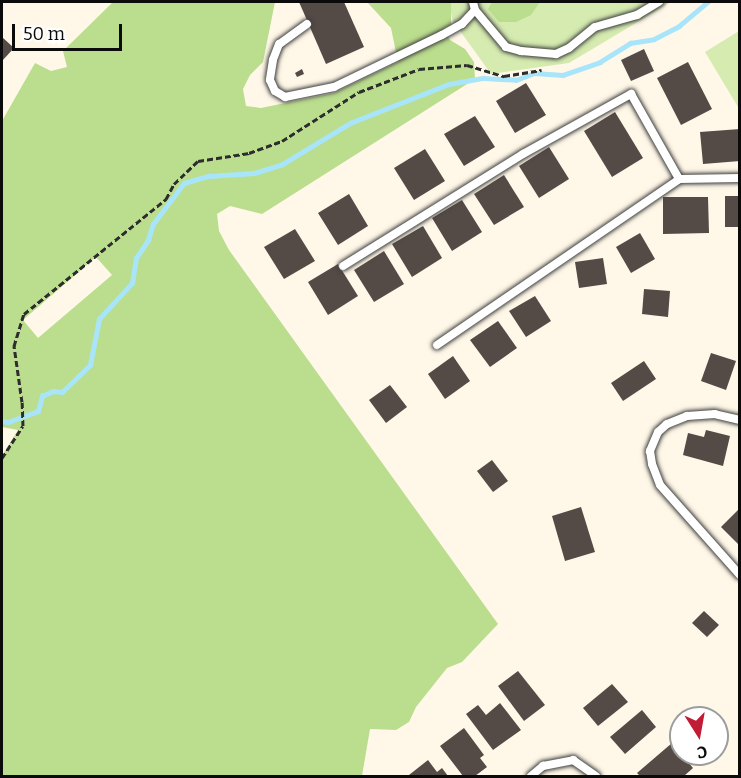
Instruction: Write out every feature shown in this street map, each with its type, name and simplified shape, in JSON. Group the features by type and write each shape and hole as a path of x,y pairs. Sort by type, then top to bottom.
{"lane":[{"path":"307,24 279,44 273,60 270,80 275,91 285,97 334,87 442,35 462,24 474,6 506,47 521,51 556,54 569,48 595,27 637,15 659,2"},
{"path":"344,266 523,154 632,94 680,179"},
{"path":"437,345 680,179 740,178"},
{"path":"740,420 715,414 687,416 667,424 658,432 650,451 660,485 740,574"},
{"path":"531,777 543,766 573,760 597,777"}],"path":[{"path":"2,458 22,426 22,402 14,346 24,314 166,199 174,184 198,161 249,153 282,141 359,92 419,69 467,64 504,76 543,70"}],"green space":[{"path":"113,2 275,2 263,62 250,75 243,89 246,106 261,108 334,93 398,62 391,28 367,2 451,2 451,25 444,28 450,40 465,49 474,62 475,79 262,214 230,206 217,214 219,231 229,250 498,624 462,662 447,668 416,707 409,722 396,730 370,729 362,776 2,776 2,456 18,430 2,427 2,121 35,63 51,71 67,67 63,51","holes":["96,257 112,275 38,338 23,320"]},
{"path":"448,2 671,2 569,63 491,74 453,21"},
{"path":"492,2 540,2 531,15 516,22 499,22 488,9"},
{"path":"739,31 740,107 738,107 705,52"}],"building":[{"path":"299,2 344,2 364,47 326,64"},
{"path":"2,37 14,48 2,61"},
{"path":"644,49 654,71 631,81 621,60"},
{"path":"688,62 712,109 681,125 657,78"},
{"path":"302,69 304,74 297,77 295,73"},
{"path":"526,83 546,115 515,133 496,101"},
{"path":"615,112 643,158 612,177 584,131"},
{"path":"475,116 495,147 464,166 444,134"},
{"path":"740,129 740,161 703,164 700,132"},
{"path":"549,147 569,179 539,198 519,166"},
{"path":"425,149 445,181 414,200 394,168"},
{"path":"504,175 524,207 494,225 474,194"},
{"path":"349,194 368,226 338,245 318,213"},
{"path":"725,196 740,196 740,227 725,227"},
{"path":"663,197 708,197 709,233 663,234"},
{"path":"462,200 482,232 452,251 432,218"},
{"path":"423,226 442,258 412,277 392,244"},
{"path":"295,229 315,261 284,279 264,247"},
{"path":"640,233 655,259 631,273 616,247"},
{"path":"384,251 404,284 374,302 354,270"},
{"path":"603,258 607,284 579,288 575,262"},
{"path":"338,264 358,296 328,315 308,282"},
{"path":"644,289 670,291 668,317 642,314"},
{"path":"535,296 551,321 526,337 509,311"},
{"path":"498,321 517,348 490,367 470,340"},
{"path":"711,353 736,361 726,390 701,381"},
{"path":"453,356 470,381 445,399 428,374"},
{"path":"644,361 656,379 623,401 611,383"},
{"path":"390,385 407,407 386,423 369,400"},
{"path":"706,430 730,436 723,466 683,455 688,433 704,437"},
{"path":"492,460 508,481 493,492 477,471"},
{"path":"581,507 595,552 565,561 552,516"},
{"path":"740,508 740,546 721,527"},
{"path":"704,611 719,625 707,637 692,623"},
{"path":"518,671 545,705 524,721 498,686"},
{"path":"612,684 628,702 598,726 583,708"},
{"path":"500,703 521,730 493,750 466,714 478,705 486,715"},
{"path":"642,710 656,727 625,754 610,737"},
{"path":"464,728 484,755 480,758 487,767 475,776 463,776 440,746"},
{"path":"669,746 669,766 691,766 693,768 684,776 640,776 637,773"},
{"path":"428,760 437,772 442,768 448,776 409,775"}],"waterway":[{"path":"2,421 8,422 38,411 42,396 53,391 62,392 90,365 99,319 132,283 136,258 148,240 153,224 184,183 209,176 254,173 281,165 350,123 449,84 483,78 516,80 534,73 563,75 600,62 630,43 654,39 679,26 708,2"}]}
